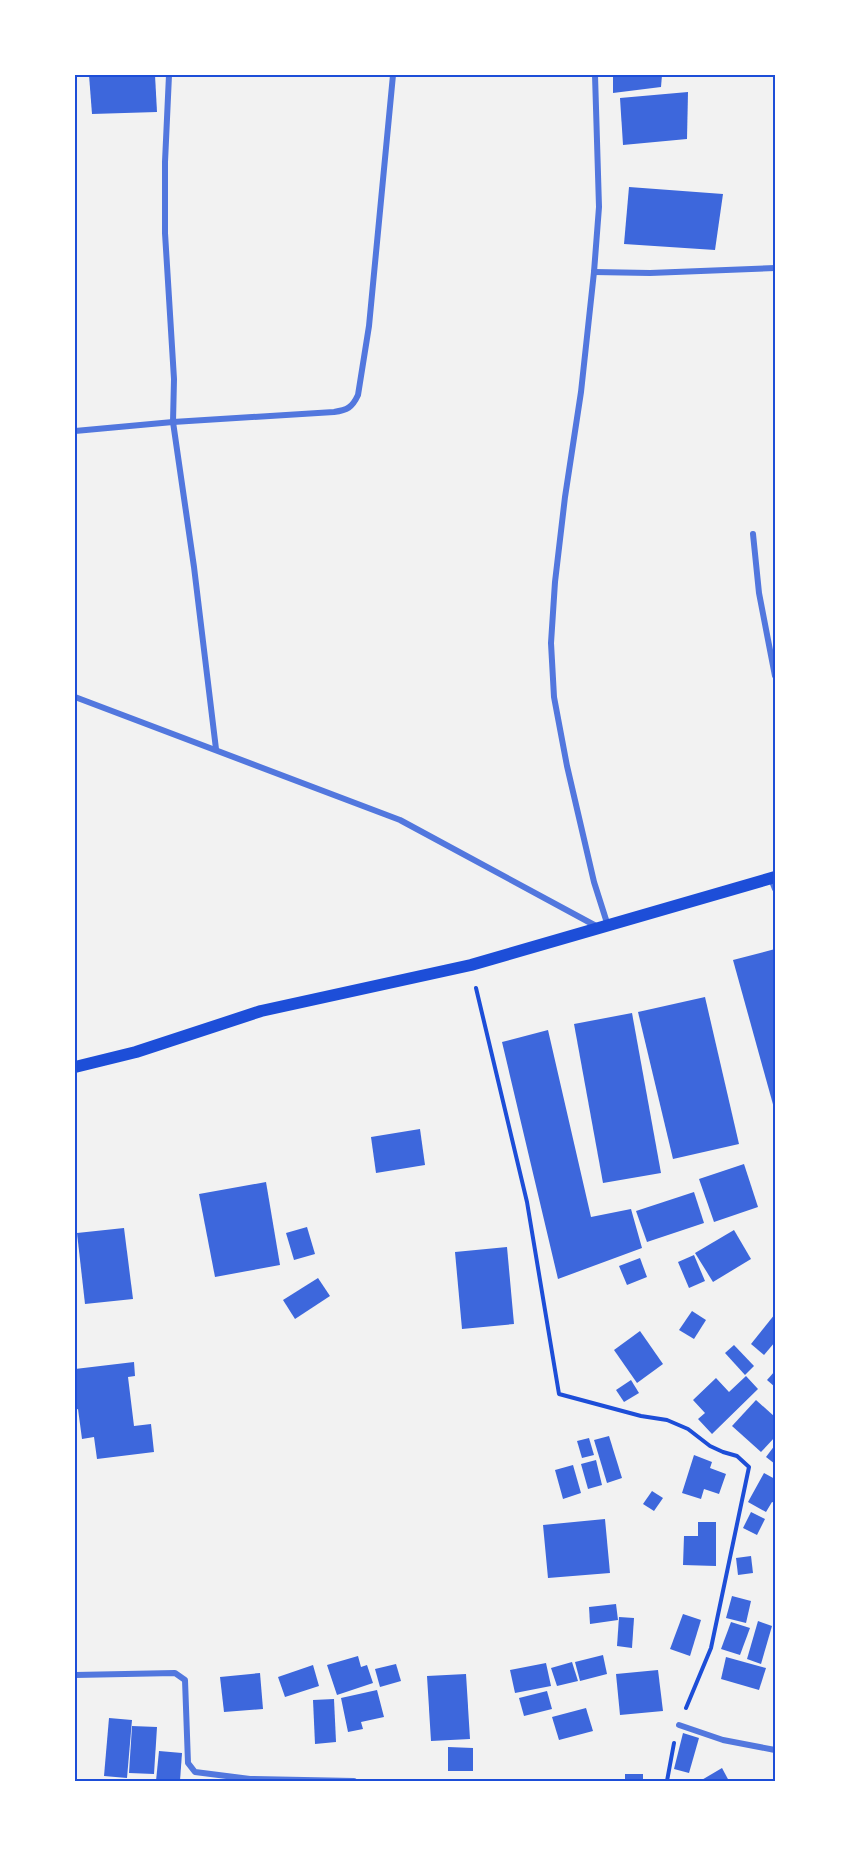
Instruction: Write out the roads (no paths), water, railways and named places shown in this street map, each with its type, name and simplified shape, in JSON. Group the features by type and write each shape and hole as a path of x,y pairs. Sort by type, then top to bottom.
{"main road":[{"path":"75,1067 136,1052 261,1011 471,965 774,882"}],"street":[{"path":"169,75 165,233 174,379 173,422 194,567 216,749"},
{"path":"75,431 333,412 347,410 353,405 358,395 369,326 393,75"},
{"path":"596,75 599,207 594,272 581,392 555,582 551,643 554,697 567,766 605,928"},
{"path":"594,272 650,273 775,268"},
{"path":"753,534 759,594 775,676"},
{"path":"75,697 400,820 605,928"},
{"path":"75,1675 175,1673 181,1675 185,1680 188,1763 195,1772 250,1779 354,1781"},
{"path":"679,1725 723,1740 775,1750"}]}
